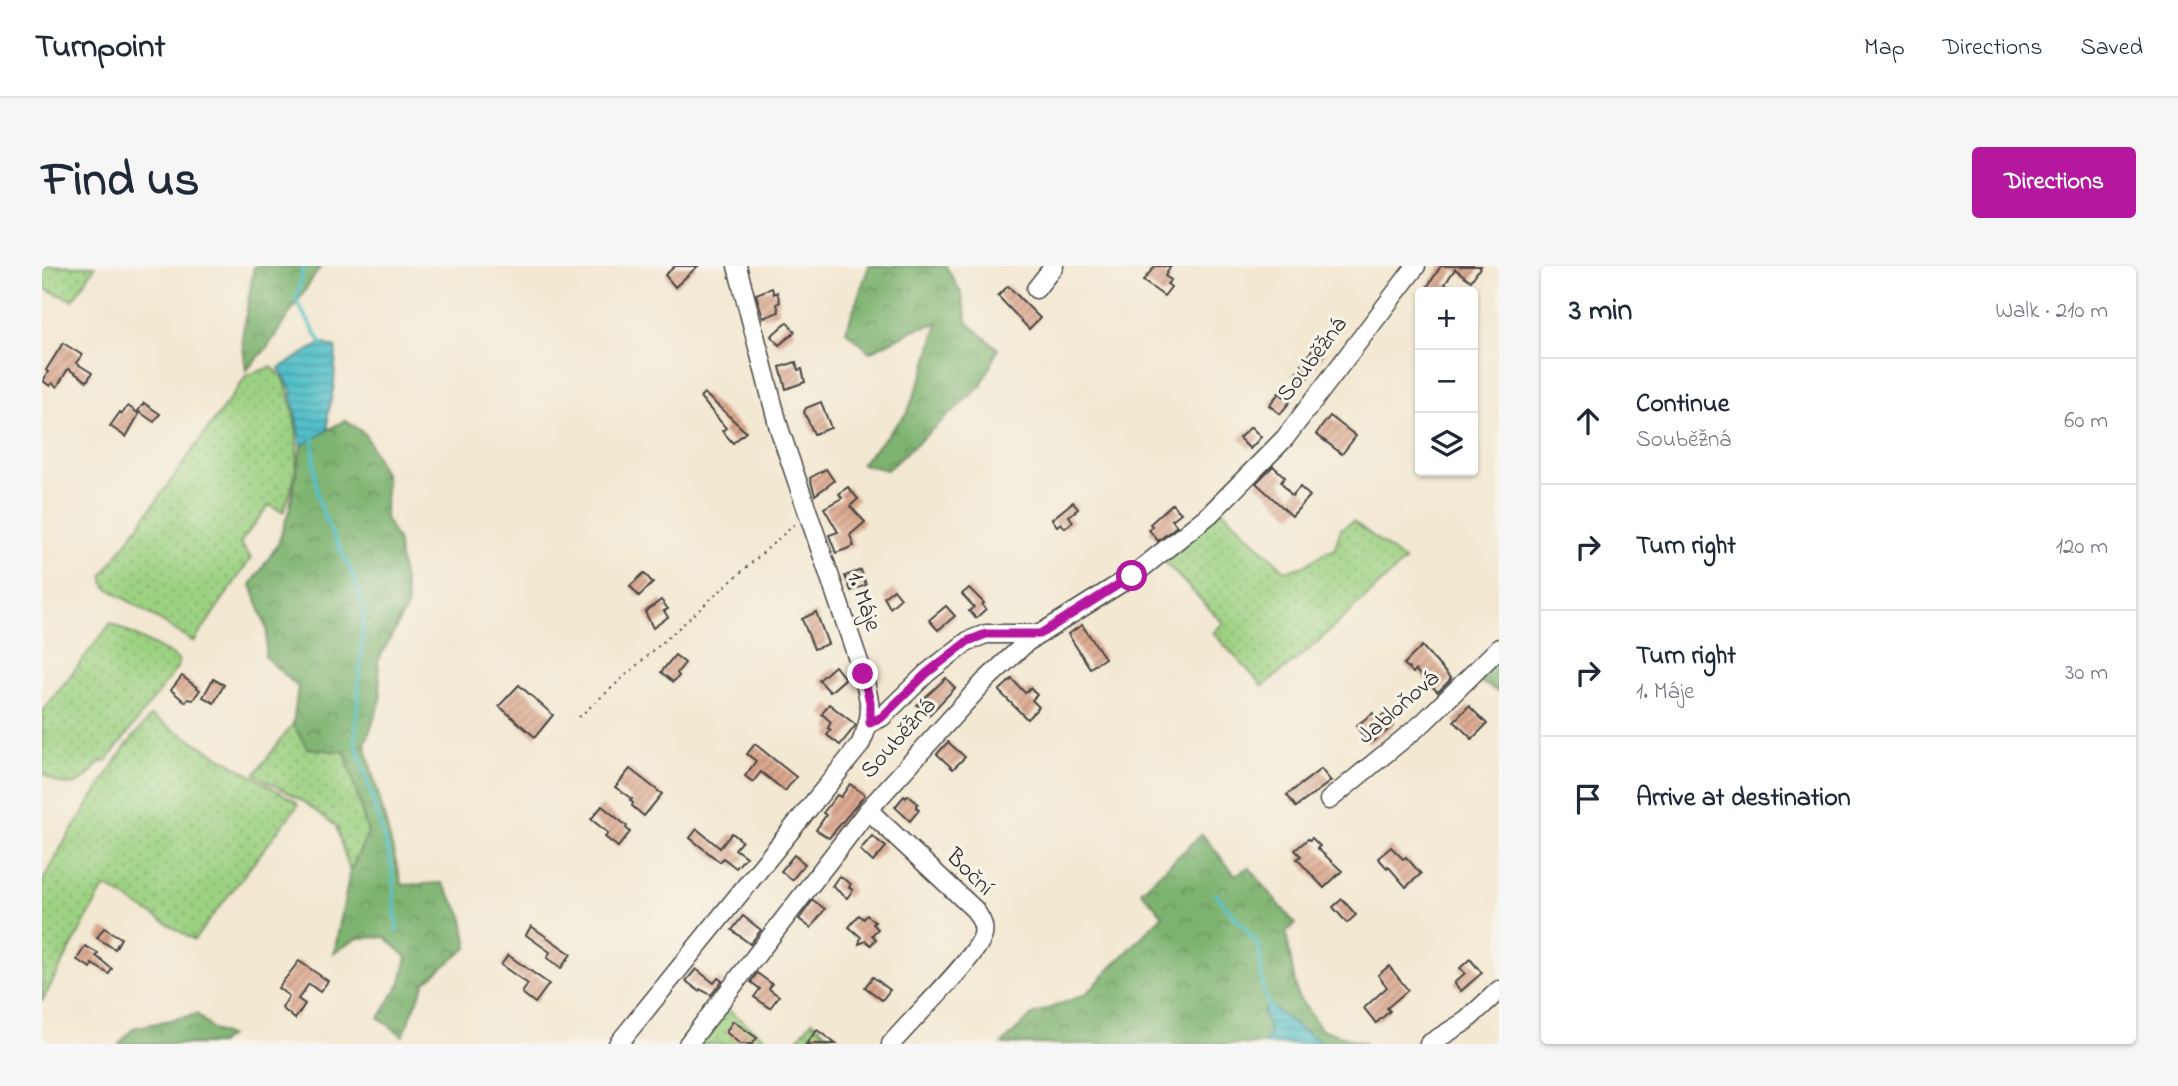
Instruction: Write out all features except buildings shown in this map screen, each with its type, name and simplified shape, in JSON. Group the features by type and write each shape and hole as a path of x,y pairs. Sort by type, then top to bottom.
{"street":[{"name":"1. Máje","path":"737,266 779,428 863,674 870,702 870,723"},
{"path":"1036,289 1054,266"},
{"name":"Souběžná","path":"688,1044 868,810 984,682 1027,642 1132,576 1210,514 1285,438 1416,266"},
{"path":"618,1044 860,745 870,723 882,717 927,673 968,641 986,634 1040,634"},
{"name":"Jabloňová","path":"1329,800 1424,722 1499,648"},
{"name":"Boční","path":"868,810 975,910 984,924 982,938 966,960 891,1044"},
{"path":"1429,1044 1466,1021 1499,990"}],"path":[{"path":"579,717 807,514"}],"green space":[{"path":"42,266 95,266 73,300 42,288"},
{"path":"254,266 321,266 267,348 246,371 242,338"},
{"path":"869,266 946,266 961,293 968,323 998,349 981,386 887,470 861,464 907,413 926,366 938,323 915,329 870,352 846,331"},
{"path":"271,367 284,380 294,413 297,456 293,484 283,512 269,505 240,543 251,558 194,642 106,587 103,575 247,375"},
{"path":"345,420 365,434 386,478 385,518 397,540 408,605 378,661 381,700 365,744 402,885 442,883 462,914 468,947 425,982 403,1036 379,1018 401,982 407,957 385,937 358,938 334,953 350,872 368,833 345,752 307,748 293,724 298,687 265,657 267,630 251,585 278,544 290,507 301,446"},
{"path":"1220,508 1285,571 1304,566 1327,551 1334,550 1341,529 1353,521 1405,561 1312,647 1263,686 1213,633 1223,623 1162,559"},
{"path":"111,623 172,655 179,665 106,762 100,762 80,782 67,785 60,783 42,773 42,712"},
{"path":"1499,658 1499,691 1497,691 1478,681"},
{"path":"151,716 298,805 194,940 109,888 103,889 42,1001 42,882 125,747"},
{"path":"293,724 307,748 345,752 368,833 350,872 336,826 303,801 255,774"},
{"path":"1202,834 1235,875 1249,867 1295,924 1286,933 1297,995 1321,1029 1366,1044 1002,1044 1032,1015 1086,994 1163,915 1141,891"},
{"path":"723,1006 773,1044 694,1044"},
{"path":"197,1014 213,1030 229,1036 219,1044 119,1044 134,1028"},
{"path":"812,1021 840,1044 794,1044"}],"water":[{"path":"322,343 336,348 328,430 301,446 291,390 279,368"},
{"path":"1269,1005 1325,1044 1263,1044 1269,1030 1263,1015 1264,1009"}],"waterway":[{"path":"304,266 296,301 322,344"},
{"path":"314,435 319,502 357,585 364,611 355,740 392,865 397,932"},
{"path":"1216,894 1259,945 1263,991 1270,1008"}],"route":[{"path":"863,674 870,702 870,723 882,717 927,673 968,641 986,634 1040,634 1132,576"}]}
